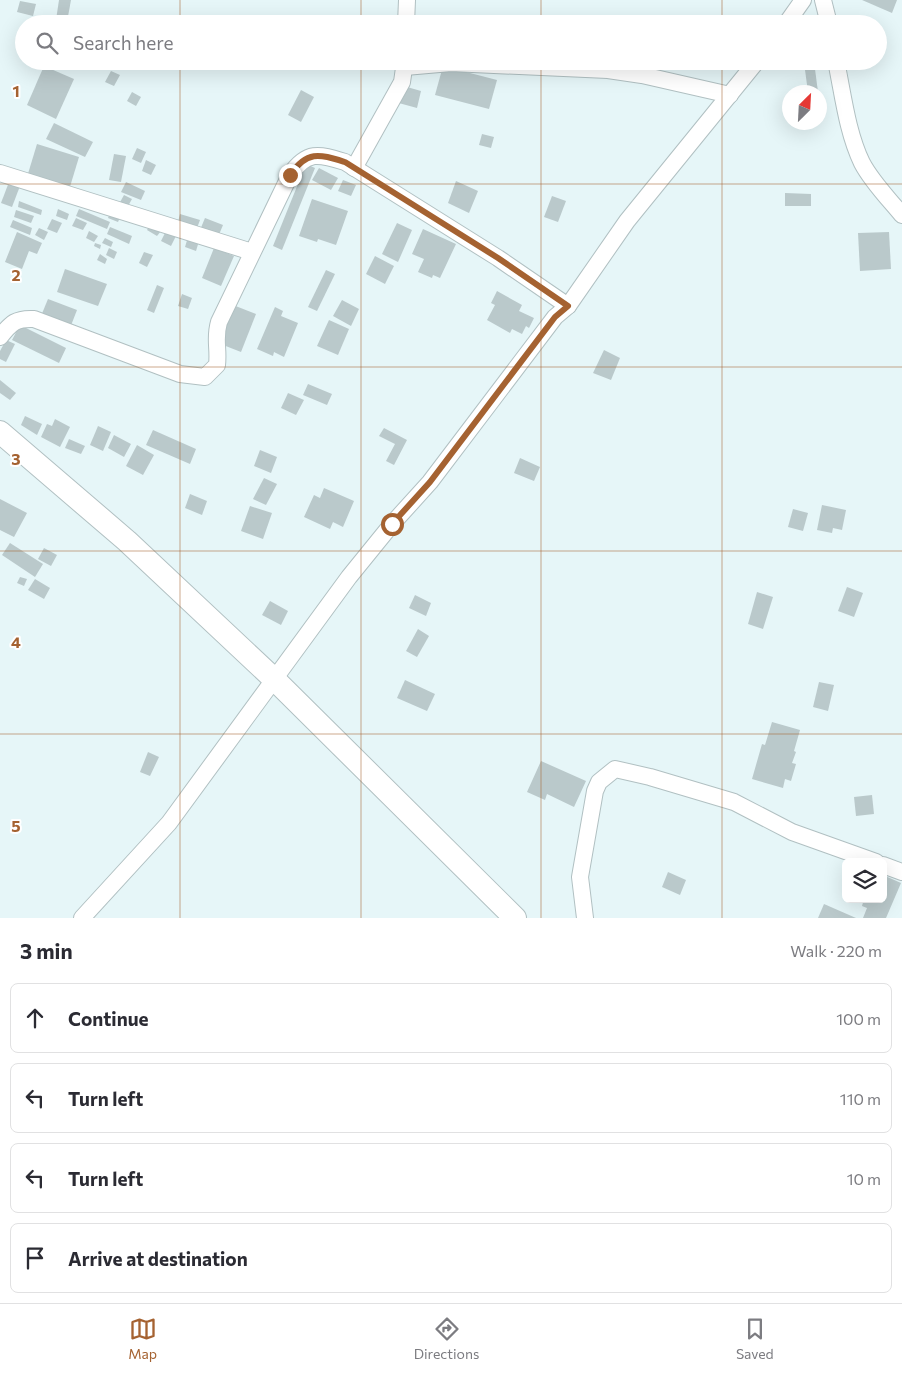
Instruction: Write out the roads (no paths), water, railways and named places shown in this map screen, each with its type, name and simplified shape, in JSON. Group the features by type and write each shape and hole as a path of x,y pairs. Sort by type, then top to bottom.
{"street":[{"path":"406,15 407,0"},
{"path":"792,15 803,0"},
{"path":"823,0 826,15"},
{"path":"354,168 402,82 404,70"},
{"path":"608,70 642,75 730,95"},
{"path":"82,918 169,823 349,577 392,524 430,482 555,317 568,306 628,221 750,70"},
{"path":"838,70 861,162 902,215"},
{"path":"0,337 12,322 22,318 34,319 180,374 205,377 217,364 218,352 215,335 252,252 290,175 298,163 309,156 325,156 345,162 498,258 568,306"},
{"path":"0,173 252,252"},
{"path":"0,432 127,541 274,679 515,918"},
{"path":"585,918 580,877 595,791 599,782 615,769 650,776 734,802 792,832 865,858"},
{"path":"887,866 902,872"}]}
